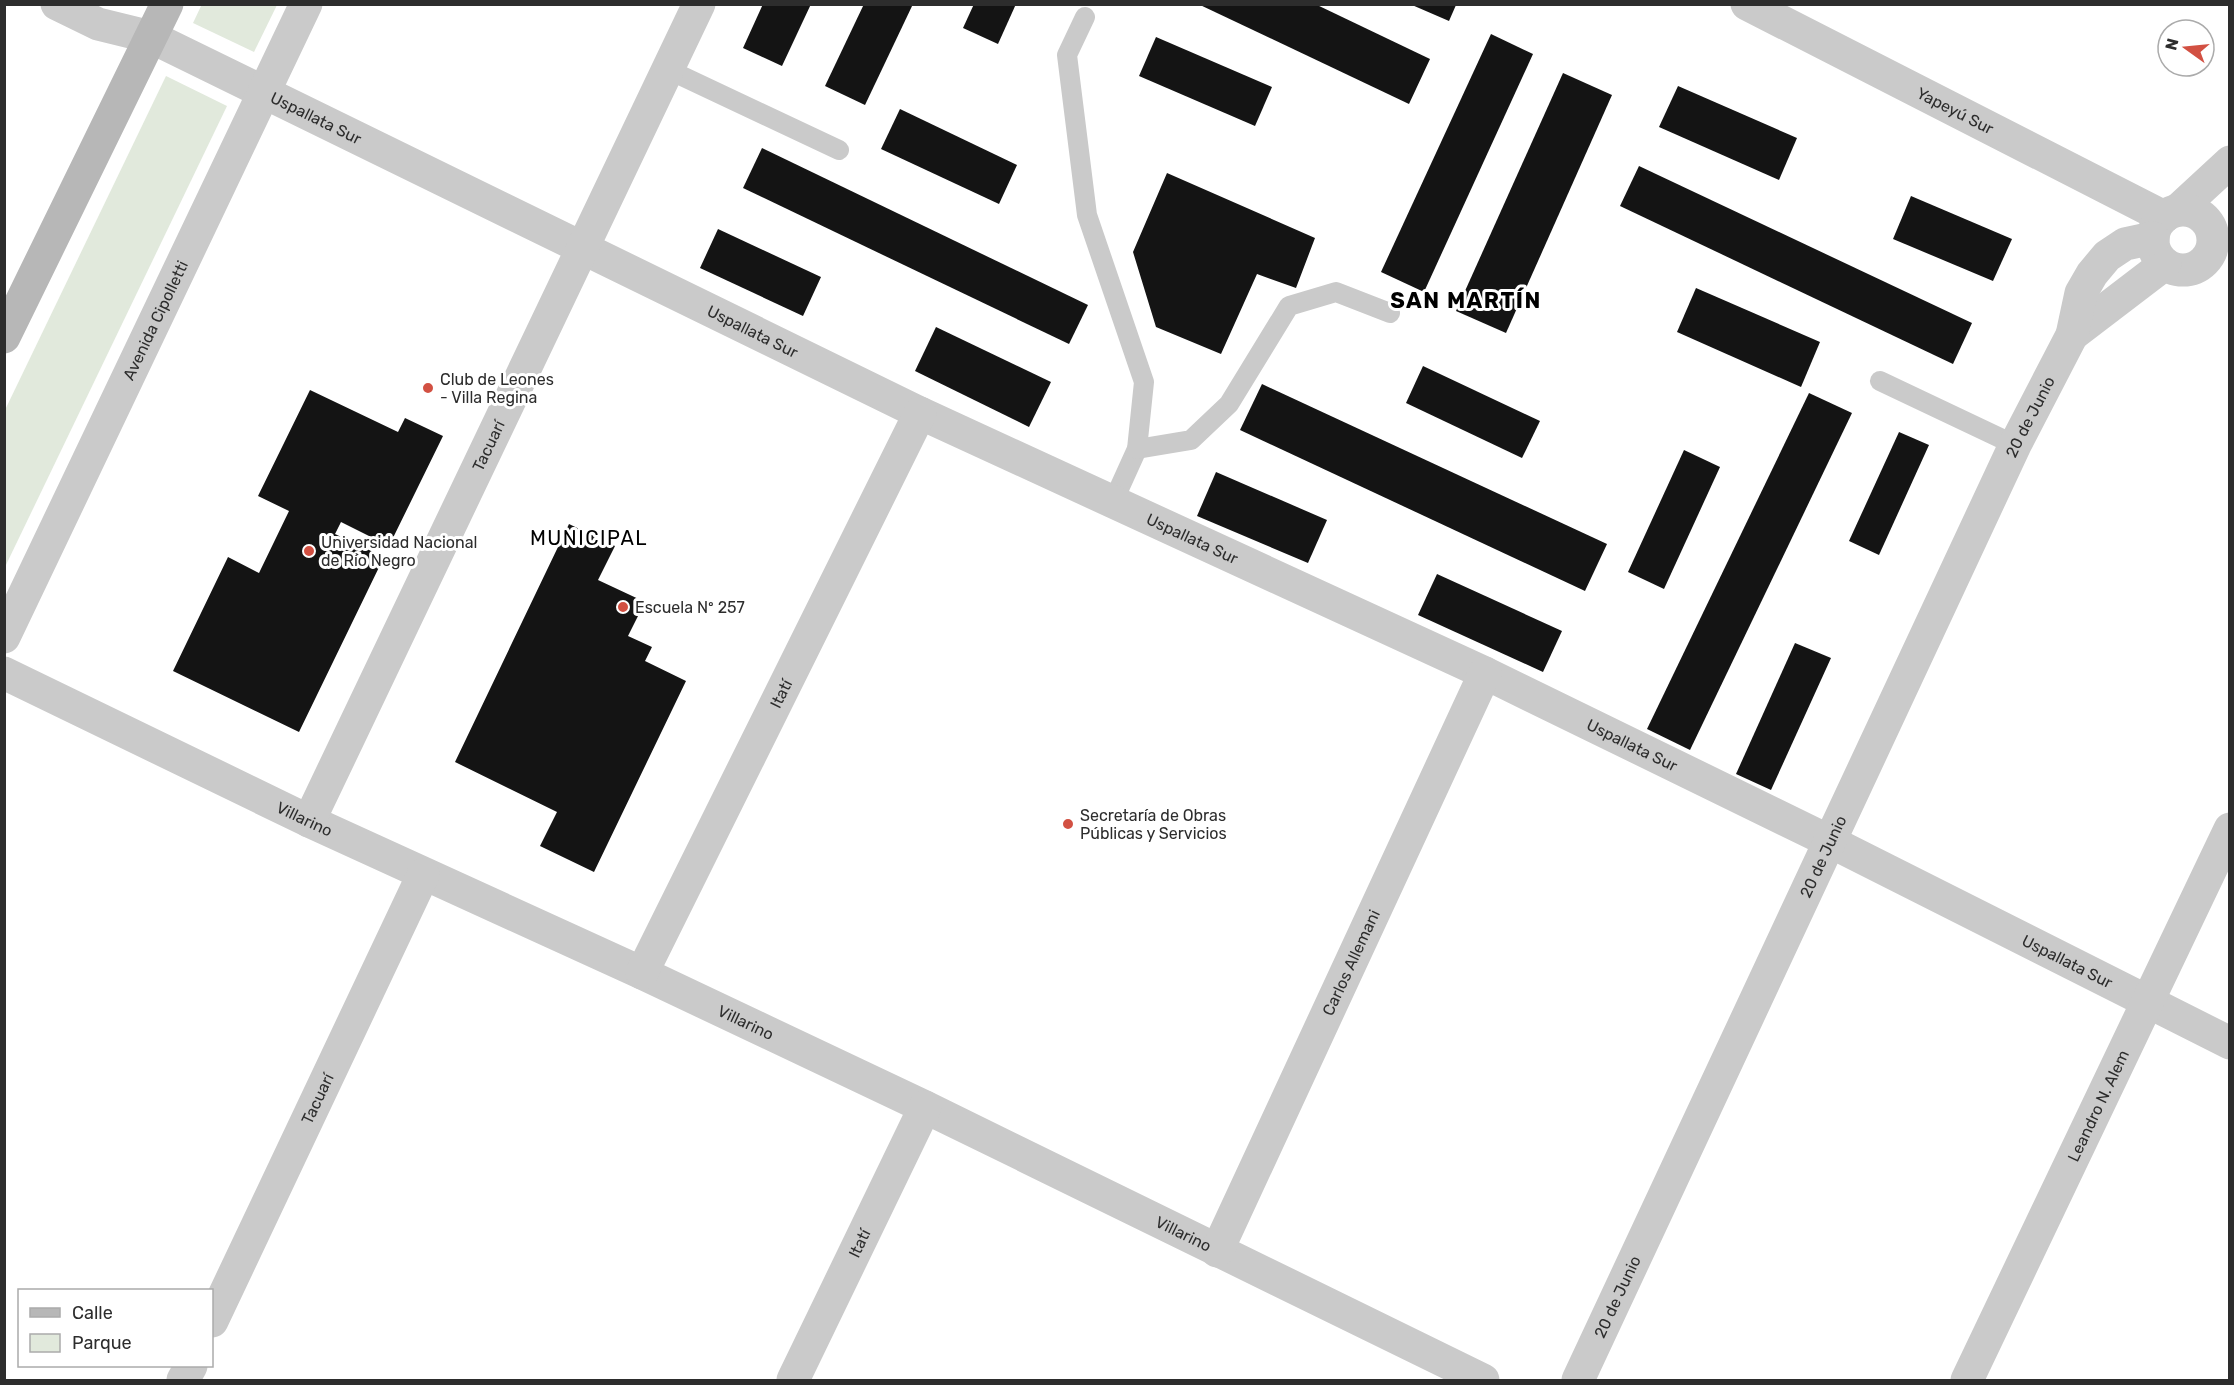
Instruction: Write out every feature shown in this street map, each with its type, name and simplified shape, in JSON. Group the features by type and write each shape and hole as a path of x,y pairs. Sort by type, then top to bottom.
{"main road":[{"path":"4,337 167,4"}],"street":[{"name":"Uspallata Sur","path":"57,4 98,24 151,37 920,413 1485,673 1829,841 2229,1043"},
{"name":"Avenida Cipolletti","path":"4,637 306,4"},
{"name":"Tacuarí","path":"309,821 699,4"},
{"name":"Yapeyú Sur","path":"1747,4 2165,232 2175,269 2185,270 2196,267 2219,243 2205,218 2197,213 2165,232"},
{"path":"2165,232 2229,162"},
{"path":"2219,243 2229,179"},
{"name":"20 de Junio","path":"1578,1380 2015,445 2072,335 2082,293 2092,274 2107,256 2125,244 2165,232"},
{"name":"Itatí","path":"642,973 920,413"},
{"name":"Villarino","path":"4,673 423,875 642,973 925,1107 1483,1380"},
{"name":"Carlos Allemani","path":"1217,1251 1485,673"},
{"name":"Leandro N. Alem","path":"1967,1380 2229,829"},
{"name":"Tacuarí","path":"213,1319 423,875"},
{"name":"Itatí","path":"793,1380 925,1107"}],"lane":[{"path":"1085,17 1067,55 1087,215 1144,382 1137,449 1113,502"},
{"path":"668,69 839,150"},
{"path":"1137,449 1191,440 1229,404 1289,306 1336,292 1389,313"},
{"path":"1880,381 2015,445"}],"green space":[{"path":"202,4 277,5 254,52 193,23"},
{"path":"166,76 227,106 5,567 5,410"}],"building":[{"path":"763,4 811,4 782,66 743,48"},
{"path":"864,4 913,4 865,105 825,86"},
{"path":"974,4 1016,4 998,44 963,28"},
{"path":"1198,4 1315,4 1430,59 1409,104"},
{"path":"1412,5 1456,5 1449,21"},
{"path":"1491,34 1533,54 1424,292 1381,272"},
{"path":"1156,37 1272,87 1255,126 1139,76"},
{"path":"1563,73 1612,95 1506,333 1456,311"},
{"path":"1678,86 1797,138 1779,180 1659,127"},
{"path":"900,109 1017,165 999,204 881,149"},
{"path":"762,148 1088,305 1069,344 743,188"},
{"path":"1639,166 1972,323 1953,364 1620,206"},
{"path":"1167,173 1315,238 1296,288 1257,274 1221,354 1156,327 1133,252"},
{"path":"1911,196 2012,239 1993,281 1893,239"},
{"path":"718,229 821,277 803,316 700,268"},
{"path":"1696,288 1820,342 1801,387 1677,332"},
{"path":"936,327 1051,382 1029,427 915,371"},
{"path":"1423,366 1540,421 1522,458 1406,403"},
{"path":"1262,384 1607,544 1585,591 1240,430"},
{"name":"Universidad Nacional de Río Negro","path":"310,390 398,432 405,418 443,436 389,546 341,522 335,534 384,557 299,732 173,671 228,557 259,573 289,511 258,496"},
{"path":"1809,393 1852,413 1690,750 1647,729"},
{"path":"1899,432 1929,445 1879,555 1849,541"},
{"path":"1684,450 1720,467 1664,589 1628,572"},
{"path":"1216,472 1327,520 1308,563 1197,516"},
{"name":"Escuela Nº 257","path":"569,524 615,546 598,580 645,602 628,636 652,647 645,661 686,681 594,872 540,846 557,812 455,762"},
{"path":"1437,574 1562,631 1543,672 1418,615"},
{"path":"1795,643 1831,658 1771,790 1736,774"}],"place":[{"name":"Club de Leones - Villa Regina","path":"428,388"},
{"name":"Universidad Nacional de Río Negro","path":"309,551"},
{"name":"Escuela Nº 257","path":"623,607"},
{"name":"Secretaría de Obras Públicas y Servicios","path":"1068,824"}],"district":[{"name":"SAN MARTÍN","path":"1466,300"},
{"name":"MUNICIPAL","path":"589,538"}]}
